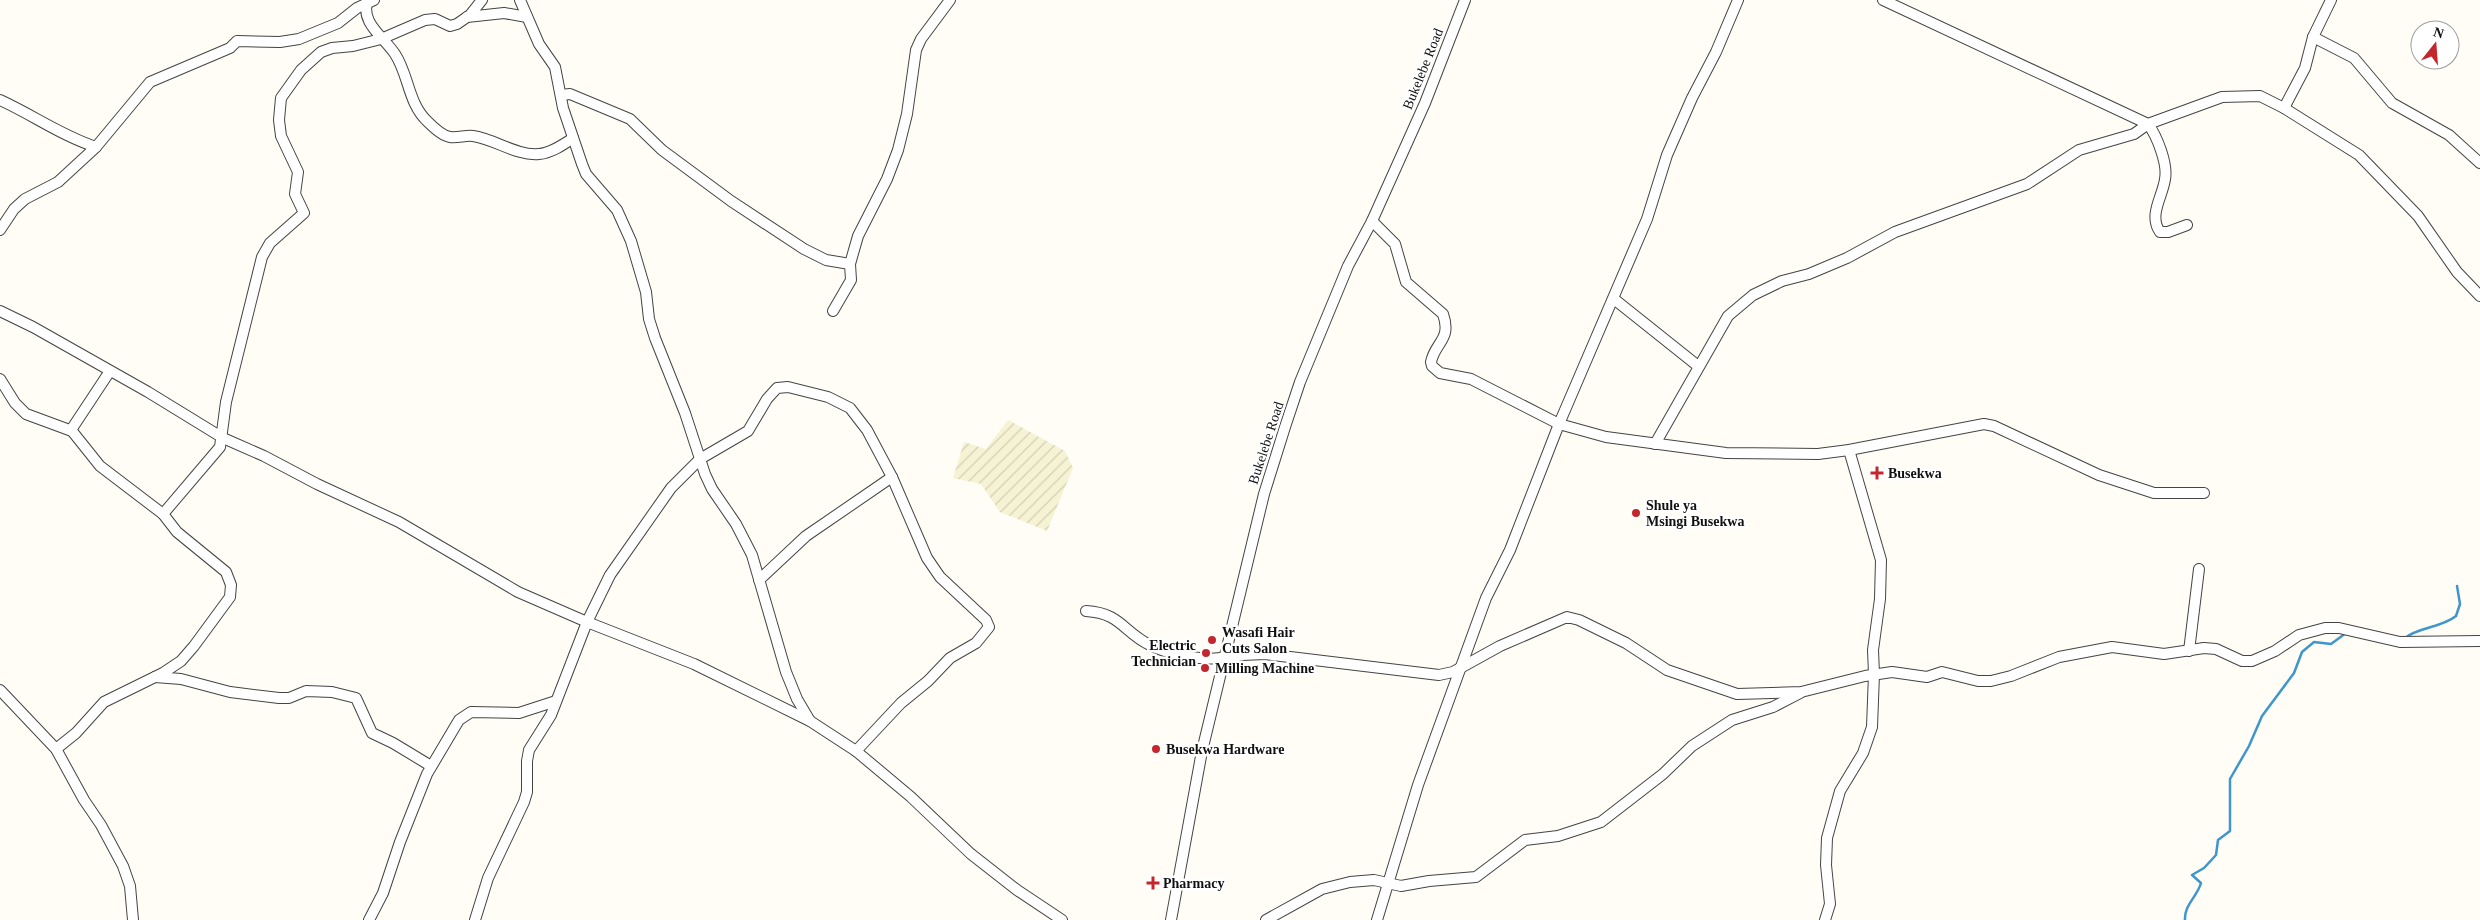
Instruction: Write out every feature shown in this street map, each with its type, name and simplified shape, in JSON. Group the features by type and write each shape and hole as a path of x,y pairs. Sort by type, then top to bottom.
{"street":[{"path":"163,514 220,447 222,438 221,428 226,402 262,257 270,243 304,212 296,194 298,172 281,136 278,120 281,98 301,70 321,52 380,39 425,20 435,19 450,26 467,17 482,0"},
{"path":"520,0 539,44 555,67 563,108 586,174 617,210 629,236 639,267 655,338 685,413 700,460 712,490 736,524 745,541 759,580 786,672 797,699 810,721"},
{"path":"833,311 851,280 850,264 861,226 887,179 898,150 907,114 916,50 926,31 950,0"},
{"name":"Bukelebe Road","path":"1172,920 1202,751 1264,494 1300,382 1348,266 1372,221 1425,103 1465,0"},
{"path":"1377,920 1418,785 1463,667 1491,586 1510,550 1559,424 1647,219 1667,155 1692,98 1716,52 1738,0"},
{"path":"1883,0 2148,124 2158,139 2166,178 2155,214 2158,229 2160,232 2168,232 2187,226"},
{"path":"2284,108 2305,68 2313,37 2331,0"},
{"path":"370,1 366,16 380,39 397,58 411,97 427,121 444,134 450,137 472,136 525,153 536,154 555,149 573,138"},
{"path":"0,230 14,210 25,199 58,182 96,147 150,82 230,48 237,41 280,42 299,40 338,23 370,1"},
{"path":"467,17 504,13 527,17"},
{"path":"2313,37 2354,58 2392,104 2449,135 2480,163"},
{"path":"561,95 570,94 630,119 662,150 731,201 804,250 826,260 850,264"},
{"path":"1655,444 1728,316 1753,295 1782,281 1809,274 1847,258 1895,232 2027,184 2079,150 2134,134 2148,124 2222,97 2260,96 2284,108 2359,155 2418,216 2457,272 2480,296"},
{"path":"0,100 36,117 59,132 96,147"},
{"path":"1372,221 1395,244 1406,282 1443,314 1445,321 1444,340 1431,362 1436,370 1449,376 1472,379 1559,424 1606,437 1726,454 1782,455 1849,450 1984,424 1994,426 2099,475 2154,493 2204,493"},
{"path":"1614,299 1698,366"},
{"path":"0,311 33,327 110,371 222,438 264,456 316,484 399,522 518,592 587,622 694,664 810,721 856,751 911,797 971,854 1017,890 1062,920"},
{"path":"71,430 110,371"},
{"path":"0,380 15,403 26,414 71,430 100,466 163,514 177,532 230,576 230,597 181,661 104,702 76,733 56,749"},
{"path":"475,920 488,878 524,802 527,792 529,750 549,721 587,622 610,575 661,501 700,460 748,431 774,391 780,387 788,387 828,397 850,408 867,430 892,477 927,558 940,577 980,614 989,627 976,643 950,658 928,681 901,703 856,751"},
{"path":"1825,920 1830,904 1826,865 1827,838 1840,792 1858,762 1868,740 1874,714 1873,650 1880,599 1881,560 1849,450"},
{"path":"759,580 806,536 892,477"},
{"path":"2189,650 2200,568"},
{"path":"1086,612 1100,612 1112,617 1149,645 1160,649 1212,659 1265,654 1440,675 1463,667 1500,646 1568,617 1579,620 1626,643 1667,670 1726,691 1743,694 1802,692 1874,674 1892,672 1926,677 1942,672 1984,681 2011,676 2059,657 2097,648 2136,648 2164,654 2204,648 2216,649 2242,661 2252,661 2275,651 2299,635 2325,628 2363,633 2400,642 2480,641"},
{"path":"154,677 181,679 230,692 278,698 289,698 306,691 332,692 356,698 372,733 393,743 431,766"},
{"path":"0,690 56,749 84,800 101,824 125,871 130,886 133,920"},
{"path":"1266,920 1330,886 1364,880 1387,882 1401,886 1429,881 1476,877 1525,840 1558,836 1595,825 1663,774 1687,749 1732,720 1773,707 1802,692"},
{"path":"369,920 383,893 400,842 431,766 459,720 466,714 481,711 519,713 556,701"}],"shaded area":[{"path":"1008,420 1065,451 1073,468 1047,531 1000,512 981,484 953,478 964,442 986,449"}],"waterway":[{"path":"2405,638 2410,634 2444,623 2456,616 2460,604 2457,586"},
{"path":"2185,920 2189,905 2201,883 2192,875 2204,868 2216,855 2218,840 2230,831 2230,779 2249,746 2262,716 2294,673 2302,652 2314,642 2331,644 2346,633"}],"place":[{"name":"Busekwa","path":"1877,473"},
{"name":"Shule ya Msingi Busekwa","path":"1636,513"},
{"name":"Wasafi Hair Cuts Salon","path":"1212,640"},
{"name":"Electric Technician","path":"1206,653"},
{"name":"Milling Machine","path":"1205,668"},
{"name":"Busekwa Hardware","path":"1156,749"},
{"name":"Pharmacy","path":"1153,883"}]}
